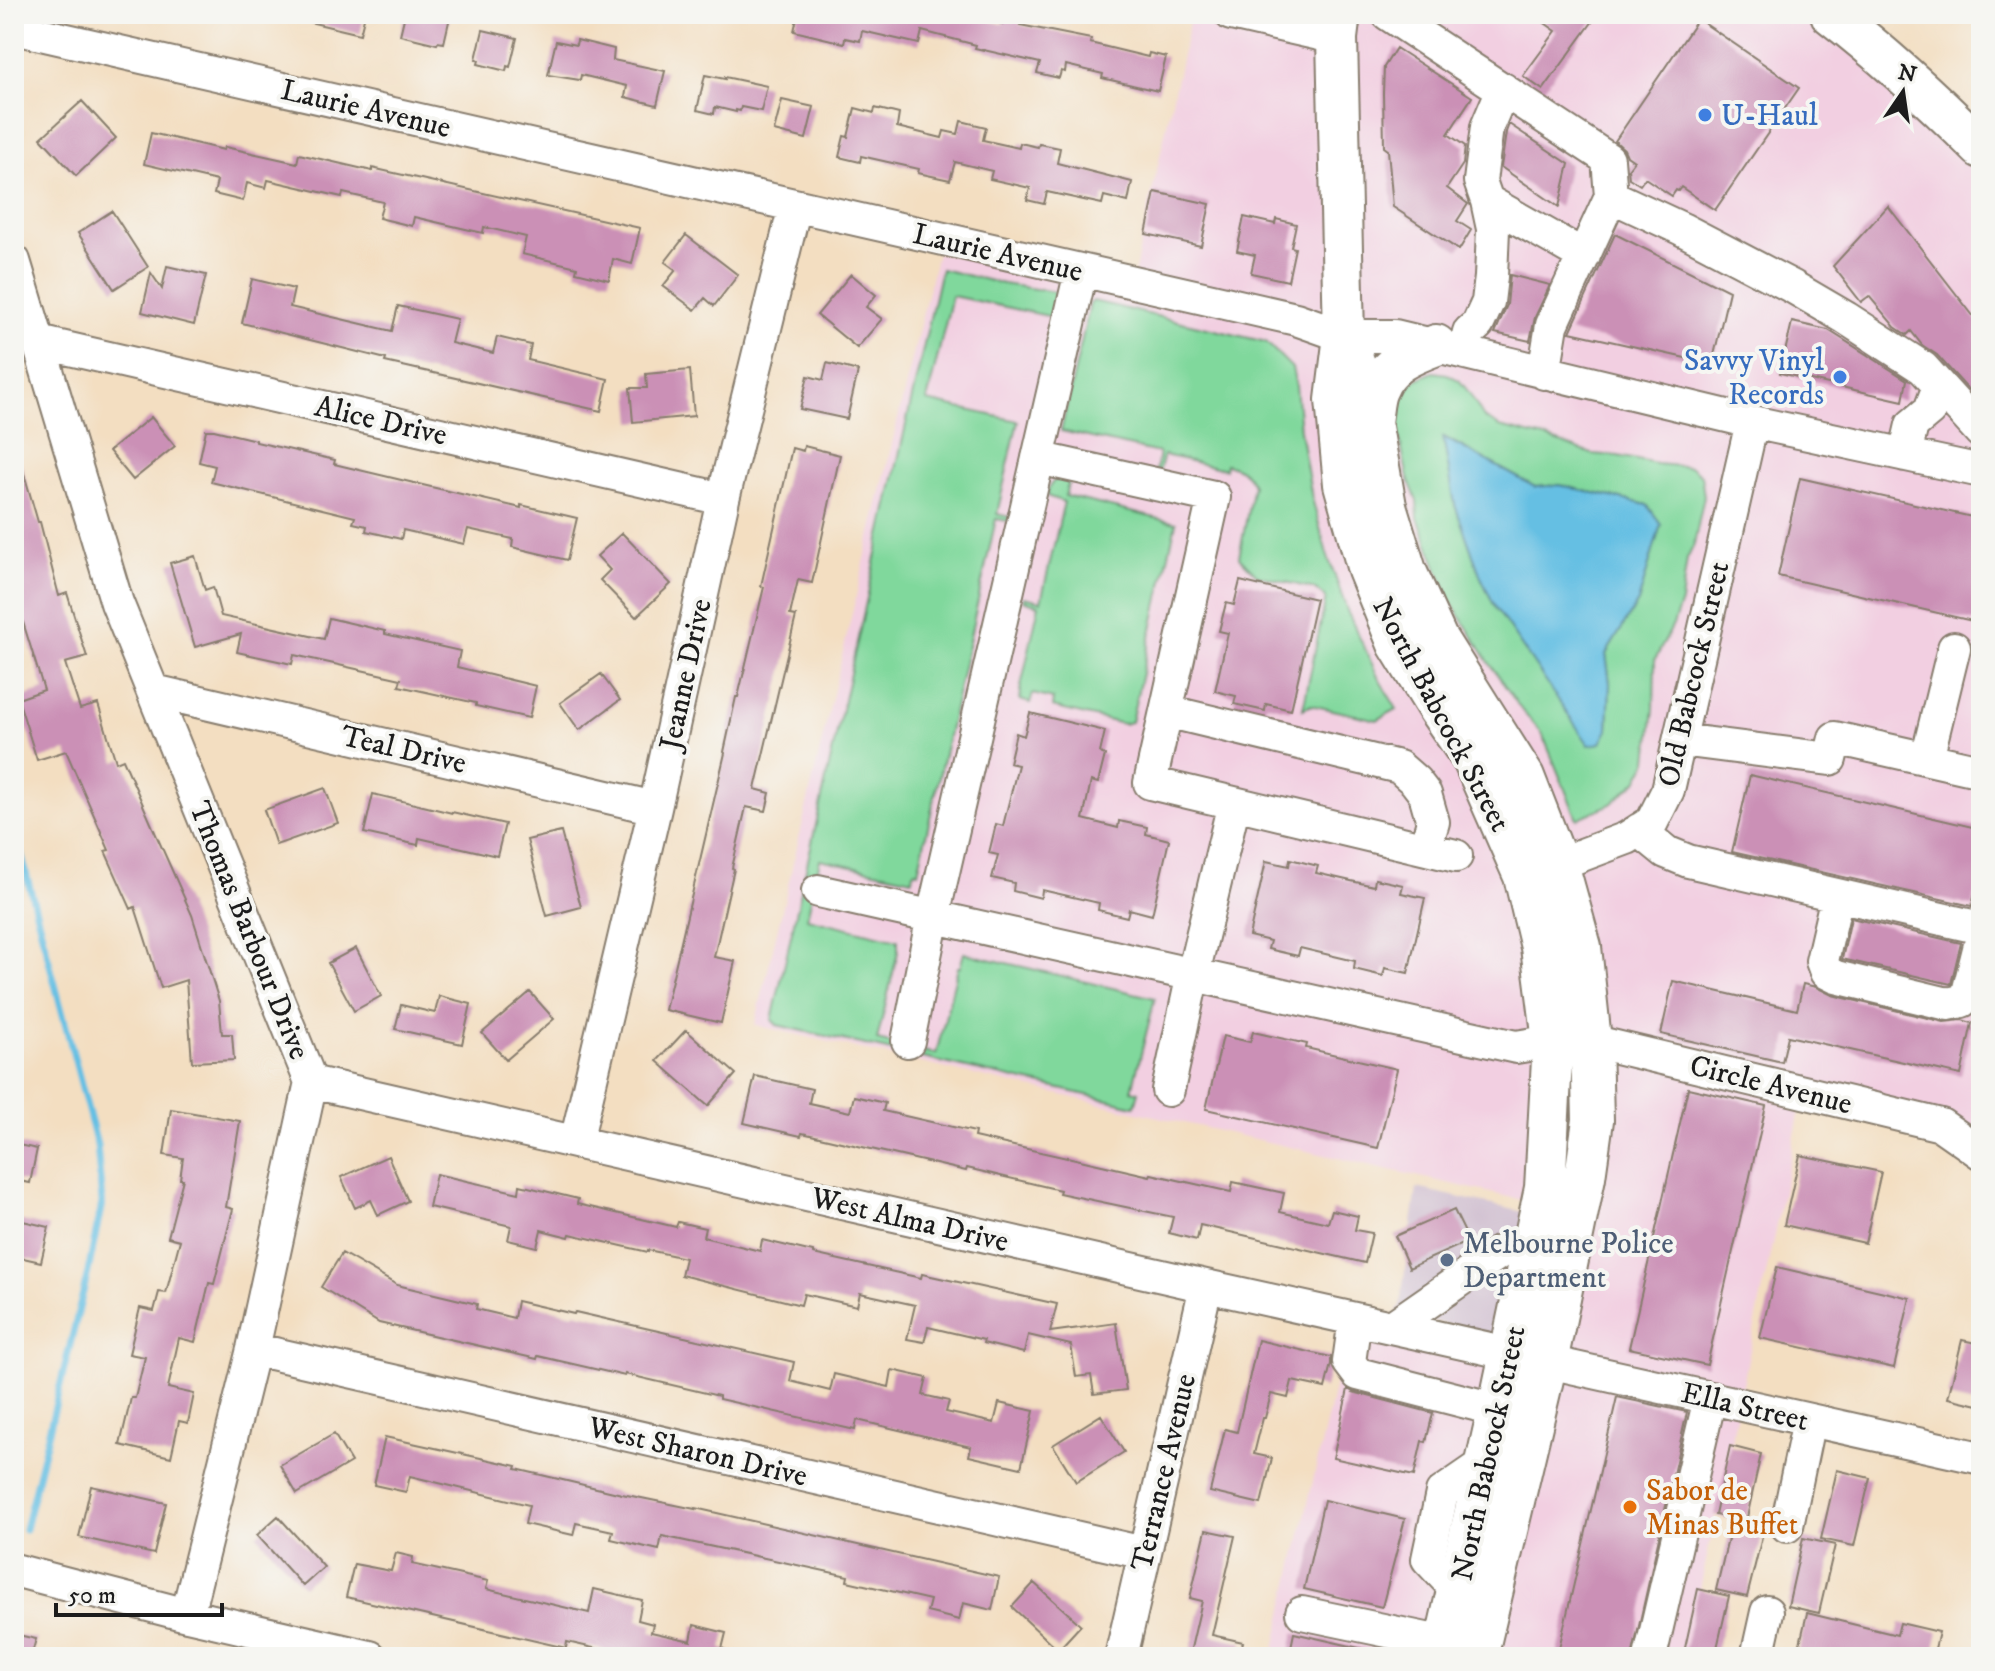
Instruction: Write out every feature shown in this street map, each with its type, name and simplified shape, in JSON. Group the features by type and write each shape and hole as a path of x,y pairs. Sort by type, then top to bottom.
{"main road":[{"path":"1831,14 1922,91 1981,148"},
{"name":"North Babcock Street","path":"1338,26 1344,336 1336,400 1344,484 1368,570 1398,644 1473,760 1524,876 1541,947 1572,1041 1593,1120 1585,1177 1529,1358 1498,1410 1457,1590 1454,1652"},
{"name":"North Babcock Street","path":"1344,336 1366,394 1386,506 1406,571 1437,639 1524,777 1558,864 1581,947 1572,1041 1535,1236 1529,1358 1501,1549 1454,1652"},
{"path":"1371,421 1377,390 1387,372 1406,357 1450,348"}],"street":[{"path":"1231,14 1338,26"},
{"path":"1388,14 1608,159 1611,196 1552,325 1544,373"},
{"name":"Laurie Avenue","path":"15,29 1296,319 1344,336 1395,336 1752,422 1981,471"},
{"path":"1450,348 1478,324 1488,302 1493,229 1480,181 1487,127 1503,89"},
{"path":"1611,196 1682,229 1846,318 1923,368 1981,432"},
{"path":"1487,201 1584,256"},
{"name":"Jeanne Drive","path":"576,1142 655,808 723,499 795,206"},
{"name":"Thomas Barbour Drive","path":"14,261 117,603 311,1082 253,1349 187,1615"},
{"path":"908,1041 933,916 1081,271"},
{"name":"Alice Drive","path":"39,342 723,499"},
{"path":"1905,455 1912,425 1930,410 1939,386"},
{"name":"Old Babcock Street","path":"1558,864 1627,838 1652,822 1668,790 1752,422"},
{"path":"1038,458 1214,497 1150,783 1456,856"},
{"path":"1927,758 1954,648"},
{"name":"Teal Drive","path":"154,691 655,808"},
{"path":"1166,711 1399,767 1425,794 1433,822 1425,848"},
{"path":"1680,740 1830,759 1835,738 1981,771"},
{"path":"1168,1090 1234,803"},
{"path":"1639,830 1666,852 1688,861 1981,928"},
{"path":"818,891 1516,1047 1572,1041"},
{"path":"1837,896 1822,961 1826,972 1836,977 1948,1004 1962,1001 1968,993 1981,941"},
{"name":"Circle Avenue","path":"1572,1041 1941,1125 1981,1153"},
{"name":"West Alma Drive","path":"311,1082 1529,1358"},
{"path":"1392,1327 1500,1252 1535,1236"},
{"name":"Terrance Avenue","path":"1121,1657 1206,1286"},
{"path":"1355,1319 1349,1362 1358,1374 1498,1410"},
{"name":"West Sharon Drive","path":"253,1349 1144,1553"},
{"name":"Ella Street","path":"1529,1358 1981,1458"},
{"path":"1650,1657 1710,1398"},
{"path":"1787,1526 1809,1420"},
{"path":"14,1570 187,1615 370,1657"},
{"path":"1757,1657 1767,1612"},
{"path":"1302,1613 1454,1652"}],"shaded area":[{"path":"1191,14 1831,14 1981,141 1981,1153 1941,1125 1801,1106 1686,1657 1273,1657 1350,1318 1510,1353 1561,1209 755,1025 937,253 1132,284"},
{"path":"1417,1188 1528,1213 1501,1338 1397,1312"}],"green space":[{"path":"941,269 1003,284 1062,293 1055,315 1048,316 952,296 927,401 1018,421 997,514 1014,518 1014,522 996,519 918,872 914,871 912,879 820,859 807,918 898,940 898,952 877,1040 936,1054 964,953 1155,998 1132,1090 1139,1092 1135,1106 777,1025 772,1020"},
{"path":"1093,301 1266,342 1292,368 1312,498 1327,554 1348,613 1397,709 1377,720 1311,705 1303,709 1326,598 1315,589 1257,575 1239,557 1253,485 1239,469 1226,464 1225,469 1164,455 1159,472 1156,471 1159,453 1061,431"},
{"path":"1433,372 1447,374 1459,380 1484,418 1500,427 1592,454 1691,467 1701,475 1704,496 1694,545 1687,559 1681,602 1655,660 1654,709 1648,760 1637,781 1611,804 1577,819 1542,733 1522,711 1450,600 1418,518 1417,501 1408,478 1399,436 1398,404 1413,381","holes":["1444,437 1535,487 1559,485 1647,505 1661,524 1638,602 1606,654 1610,683 1608,730 1589,744 1495,607 1455,505"]},
{"path":"1069,480 1065,496 1176,523 1131,722 1123,724 1052,707 1053,699 1033,694 1030,703 1020,700 1039,605 1023,600 1024,597 1041,601 1064,502 1047,494 1053,482"}],"water":[{"path":"1443,437 1535,487 1559,485 1647,505 1661,524 1638,602 1606,654 1610,683 1608,730 1601,743 1589,745 1495,607 1455,505"}],"building":[{"path":"306,14 365,14 360,34 305,21"},
{"path":"405,14 450,17 444,43 400,35"},
{"path":"798,14 960,14 1003,24 1004,18 1021,22 1020,25 1091,39 1090,43 1148,57 1149,53 1166,57 1158,91 1102,78 1103,74 1066,65 1065,72 1061,71 1059,78 1037,73 1040,63 975,48 976,45 922,31 919,44 862,31 860,41 845,38 844,43 794,31"},
{"path":"1532,14 1598,14 1543,90 1523,76 1556,31"},
{"path":"1698,19 1799,88 1715,210 1681,187 1672,196 1645,178 1640,185 1629,178 1628,169 1634,161 1615,141"},
{"path":"483,30 517,38 510,67 507,66 506,71 478,64 479,60 476,59"},
{"path":"577,40 614,49 613,60 665,71 657,105 625,97 627,86 581,75 580,80 548,75 556,41 576,45"},
{"path":"1396,48 1472,97 1448,134 1465,146 1463,164 1447,188 1468,204 1457,221 1471,230 1459,250 1393,207 1388,150 1384,147 1383,93 1384,67"},
{"path":"705,75 767,86 761,111 741,107 736,112 715,107 714,114 697,110"},
{"path":"782,100 814,107 806,139 774,131"},
{"path":"82,101 116,138 76,176 41,138"},
{"path":"855,108 874,113 875,108 899,114 897,127 942,138 944,131 958,134 961,121 986,127 983,140 1019,148 1020,143 1060,148 1057,163 1132,182 1128,202 1104,196 1102,204 1047,192 1044,204 1027,200 1030,188 990,179 992,171 955,162 950,180 918,173 919,169 861,156 860,162 839,157"},
{"path":"1509,124 1569,164 1559,207 1501,167"},
{"path":"151,133 297,163 299,154 372,171 372,168 640,228 632,264 613,259 609,280 576,272 577,267 522,254 526,237 484,227 483,233 414,217 412,226 379,218 383,202 343,193 342,197 268,180 266,188 247,183 243,201 214,194 217,181 144,164"},
{"path":"1155,192 1210,204 1201,246 1146,234"},
{"path":"1888,206 1981,326 1981,404 1911,331 1907,335 1895,327 1869,296 1861,302 1833,266"},
{"path":"112,211 148,267 114,289 78,233"},
{"path":"1244,217 1275,224 1276,219 1296,224 1288,281 1251,273 1255,255 1237,251"},
{"path":"1615,234 1729,291 1712,364 1570,332"},
{"path":"686,235 738,275 714,306 705,298 695,310 663,286 676,270 665,262"},
{"path":"167,266 206,275 194,325 142,312 151,273 162,289"},
{"path":"851,274 876,295 866,307 882,319 857,348 817,315"},
{"path":"1510,275 1550,285 1535,317 1530,341 1495,333 1507,305"},
{"path":"252,279 294,289 290,307 392,331 398,306 457,319 451,343 493,353 497,337 531,345 528,360 608,379 601,411 385,362 386,359 242,323"},
{"path":"1792,322 1828,330 1907,380 1903,401 1780,373"},
{"path":"827,363 858,371 847,419 800,409 808,376 823,380"},
{"path":"690,370 694,416 633,422 630,388 647,388 646,374"},
{"path":"151,417 175,446 133,480 109,451"},
{"path":"206,430 335,460 334,464 414,483 577,518 567,560 512,547 513,539 468,529 464,544 403,530 401,539 366,531 367,526 353,523 355,517 211,482 215,466 199,462"},
{"path":"804,446 840,455 812,583 798,580 790,615 796,616 755,789 770,793 766,811 746,807 732,868 714,957 735,961 721,1023 665,1010 764,587 761,586 792,448 803,451"},
{"path":"19,456 59,596 67,593 87,657 65,663 80,709 98,704 116,762 123,759 192,915 219,1001 222,1034 232,1034 234,1060 192,1062 186,980 161,988 135,907 131,909 105,851 109,850 66,751 37,760 18,699 44,690 14,593 14,457"},
{"path":"1800,478 1981,519 1981,623 1778,576"},
{"path":"622,533 671,584 636,617 600,580 610,570 597,556"},
{"path":"195,556 205,590 213,587 221,616 324,639 329,618 460,651 457,667 536,686 529,718 399,686 401,679 294,655 292,664 237,652 241,634 195,647 170,563"},
{"path":"1240,581 1316,599 1291,710 1266,704 1265,711 1234,704 1236,696 1215,691 1228,633 1219,631 1226,603 1234,605"},
{"path":"601,674 620,700 579,730 560,703"},
{"path":"1030,713 1105,731 1100,753 1105,755 1098,783 1091,781 1083,819 1118,828 1119,821 1147,827 1146,834 1169,840 1152,915 1129,909 1127,917 1098,910 1099,903 1042,890 1041,898 1013,891 1014,883 992,878 998,855 989,853 996,824 1003,826 1018,765 1009,763 1016,733 1024,736"},
{"path":"1750,775 1981,829 1981,866 1972,906 1732,852"},
{"path":"325,788 338,823 276,845 264,810"},
{"path":"373,794 505,824 497,856 419,838 418,845 364,833"},
{"path":"561,832 581,907 547,916 527,840"},
{"path":"1290,859 1318,866 1316,873 1374,886 1375,879 1403,885 1401,893 1425,898 1408,973 1385,968 1383,976 1354,969 1355,961 1300,948 1298,956 1268,949 1270,941 1249,936 1266,861 1289,866"},
{"path":"1851,918 1961,943 1951,984 1842,959"},
{"path":"356,948 381,996 354,1011 328,963"},
{"path":"1673,981 1797,1010 1803,984 1832,995 1944,1022 1962,1020 1972,1023 1961,1075 1788,1036 1782,1062 1661,1034"},
{"path":"530,992 554,1019 506,1060 482,1033"},
{"path":"439,996 471,1004 462,1044 395,1029 401,1005 435,1013"},
{"path":"686,1030 736,1074 708,1106 657,1061"},
{"path":"1253,1032 1397,1069 1378,1148 1206,1109 1223,1036 1250,1042"},
{"path":"755,1076 812,1089 809,1103 850,1112 854,1096 885,1103 883,1111 975,1132 974,1137 1067,1158 1231,1192 1233,1182 1284,1193 1280,1212 1328,1223 1332,1210 1358,1216 1355,1230 1372,1233 1365,1263 1200,1225 1197,1240 1169,1233 1173,1217 1059,1193 1060,1190 967,1168 966,1171 802,1133 801,1136 744,1123"},
{"path":"1688,1088 1766,1106 1707,1365 1629,1348"},
{"path":"171,1109 240,1121 226,1207 233,1209 214,1284 209,1283 195,1342 179,1338 168,1388 194,1394 188,1423 179,1421 171,1457 120,1445 145,1357 129,1354 140,1308 154,1311 159,1292 166,1293 180,1240 168,1237 183,1179 180,1179 183,1158 164,1155"},
{"path":"14,1144 37,1149 30,1183 14,1180"},
{"path":"1800,1155 1881,1172 1865,1243 1784,1225"},
{"path":"388,1156 408,1201 378,1215 371,1200 355,1208 341,1177"},
{"path":"436,1174 519,1193 520,1185 578,1199 577,1204 676,1227 678,1222 705,1228 703,1237 760,1251 762,1240 921,1278 922,1274 1057,1304 1050,1332 1116,1323 1126,1390 1094,1394 1091,1375 1076,1377 1071,1345 1028,1335 1024,1353 928,1327 924,1342 907,1339 915,1305 860,1293 857,1306 804,1294 801,1305 681,1275 685,1258 541,1230 537,1247 508,1240 511,1226 429,1207"},
{"path":"1454,1210 1469,1241 1409,1268 1395,1236"},
{"path":"14,1219 49,1227 41,1262 14,1256"},
{"path":"342,1253 397,1285 477,1304 476,1309 514,1318 517,1301 794,1362 790,1381 830,1391 834,1374 889,1387 892,1370 927,1378 923,1395 949,1401 946,1412 994,1423 999,1403 1034,1411 1021,1468 969,1456 971,1447 857,1420 855,1430 625,1374 538,1356 537,1359 379,1323 321,1287"},
{"path":"1777,1267 1910,1298 1894,1368 1760,1338"},
{"path":"1258,1340 1331,1357 1325,1388 1292,1381 1288,1398 1271,1394 1254,1454 1272,1458 1261,1504 1210,1492 1225,1429 1237,1432"},
{"path":"1962,1340 1981,1344 1978,1405 1948,1398"},
{"path":"1348,1389 1433,1413 1426,1442 1422,1441 1414,1476 1333,1458"},
{"path":"1617,1397 1687,1412 1632,1657 1557,1657"},
{"path":"1101,1415 1124,1452 1076,1482 1053,1445"},
{"path":"334,1434 351,1462 297,1494 280,1465"},
{"path":"385,1437 517,1466 516,1469 622,1494 999,1577 992,1610 963,1603 959,1620 927,1612 930,1600 847,1581 848,1576 662,1536 659,1550 611,1539 613,1531 576,1523 573,1535 525,1524 529,1505 410,1476 406,1492 374,1485"},
{"path":"1730,1446 1761,1454 1746,1522 1715,1515"},
{"path":"1837,1470 1870,1478 1854,1546 1821,1539"},
{"path":"91,1486 166,1503 154,1554 79,1537"},
{"path":"1324,1500 1405,1519 1382,1607 1304,1589"},
{"path":"278,1516 324,1567 303,1586 257,1535"},
{"path":"1732,1522 1764,1529 1747,1597 1716,1590"},
{"path":"1206,1530 1235,1536 1212,1635 1243,1642 1239,1657 1189,1657 1202,1601 1190,1598"},
{"path":"1803,1538 1835,1545 1819,1613 1788,1606"},
{"path":"396,1553 413,1557 412,1564 488,1581 486,1589 589,1613 594,1589 642,1600 638,1620 653,1624 651,1632 691,1641 694,1625 726,1633 722,1649 727,1650 726,1657 633,1657 567,1642 566,1648 346,1597 354,1564 391,1571"},
{"path":"1034,1583 1081,1625 1058,1650 1012,1607"},
{"path":"1698,1589 1729,1596 1715,1657 1683,1657"},
{"path":"1807,1613 1897,1635 1900,1623 1939,1632 1933,1657 1797,1657"},
{"path":"1294,1633 1368,1650 1368,1657 1289,1657"},
{"path":"14,1634 36,1639 31,1657 14,1657"}],"waterway":[{"path":"14,835 97,1145 102,1203 25,1529"}],"place":[{"name":"U-Haul","path":"1705,115"},
{"name":"Savvy Vinyl Records","path":"1840,377"},
{"name":"Melbourne Police Department","path":"1447,1260"},
{"name":"Sabor de Minas Buffet","path":"1630,1507"}]}
